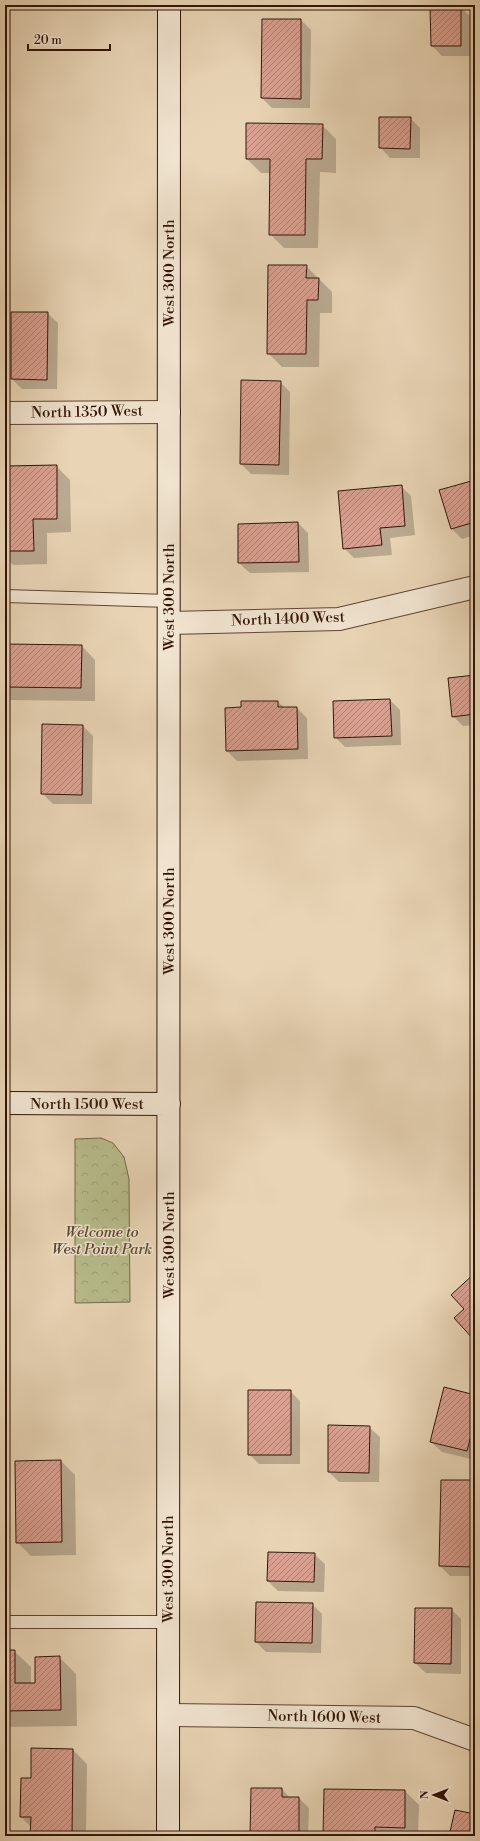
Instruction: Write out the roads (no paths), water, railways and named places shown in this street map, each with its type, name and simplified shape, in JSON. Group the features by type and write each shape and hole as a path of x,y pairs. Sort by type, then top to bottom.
{"main road":[{"name":"West 300 North","path":"168,1836 169,5"},
{"name":"North 1350 West","path":"5,413 169,412"},
{"name":"North 1400 West","path":"169,623 339,619 475,587"},
{"name":"North 1500 West","path":"5,1103 169,1104"},
{"name":"North 1600 West","path":"168,1715 414,1718 475,1740"}],"lane":[{"path":"5,596 169,601"},
{"path":"5,1622 168,1622"}],"park label":[{"name":"Welcome to West Point Park","path":"102,1240"}]}
